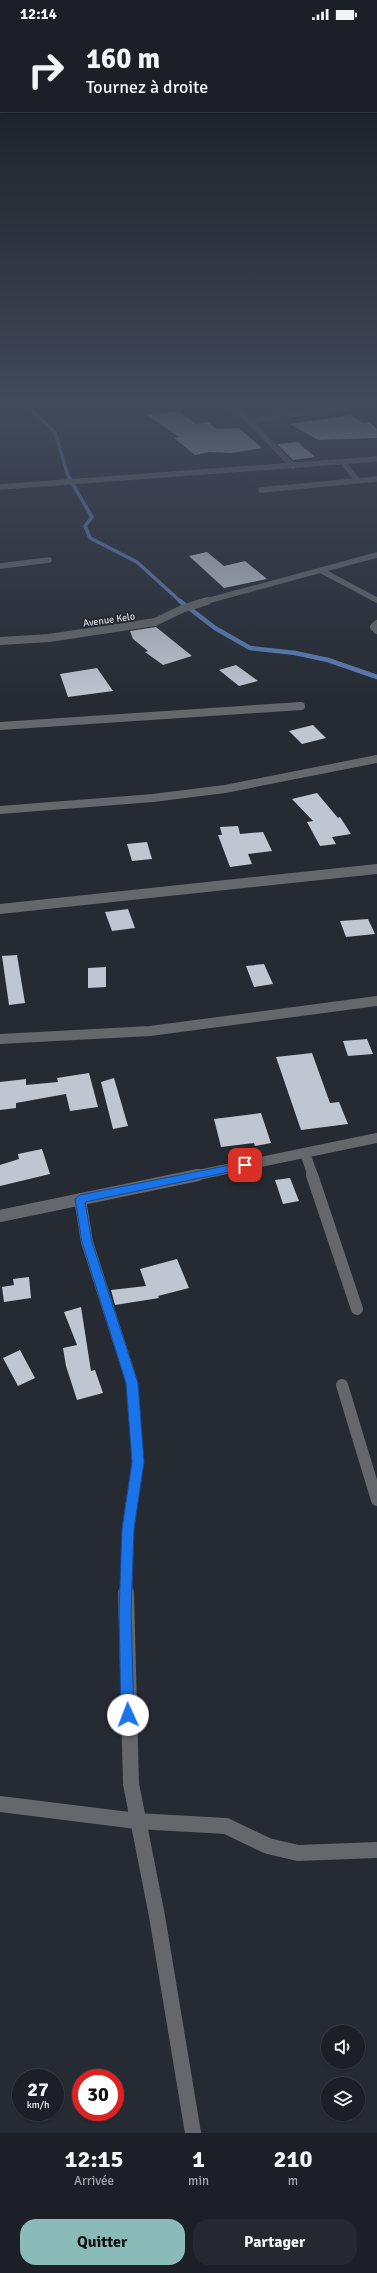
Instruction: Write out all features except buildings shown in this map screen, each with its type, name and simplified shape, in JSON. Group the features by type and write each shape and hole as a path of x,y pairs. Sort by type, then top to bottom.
{"street":[{"name":"Avenue Kelo","path":"0,641 49,638 155,622 163,620 186,607 206,602 215,597 377,556"},
{"path":"0,566 49,560"},
{"path":"322,571 377,600"},
{"path":"377,624 374,627 377,630"},
{"path":"0,726 158,715 235,712 301,706"},
{"path":"0,810 140,799 205,792 275,781 377,759"},
{"path":"0,909 377,869"},
{"path":"0,1039 150,1031 377,1001"},
{"path":"0,1216 377,1138"},
{"path":"305,1153 357,1308"},
{"path":"80,1199 89,1249 132,1383 138,1462 128,1529 125,1612 131,1784 137,1821 157,1916 193,2133"},
{"path":"342,1385 377,1500"},
{"path":"0,1804 137,1821 164,1821 226,1826 268,1846 298,1853 377,1850"}],"waterway":[{"path":"85,505 92,517 85,526 90,538 137,562 181,602"},
{"path":"180,601 185,605"},
{"path":"189,608 215,628 250,648 295,653 328,660 377,677"}],"route":[{"path":"128,1715 125,1612 128,1529 138,1462 132,1383 87,1242 80,1199 245,1165"}]}
